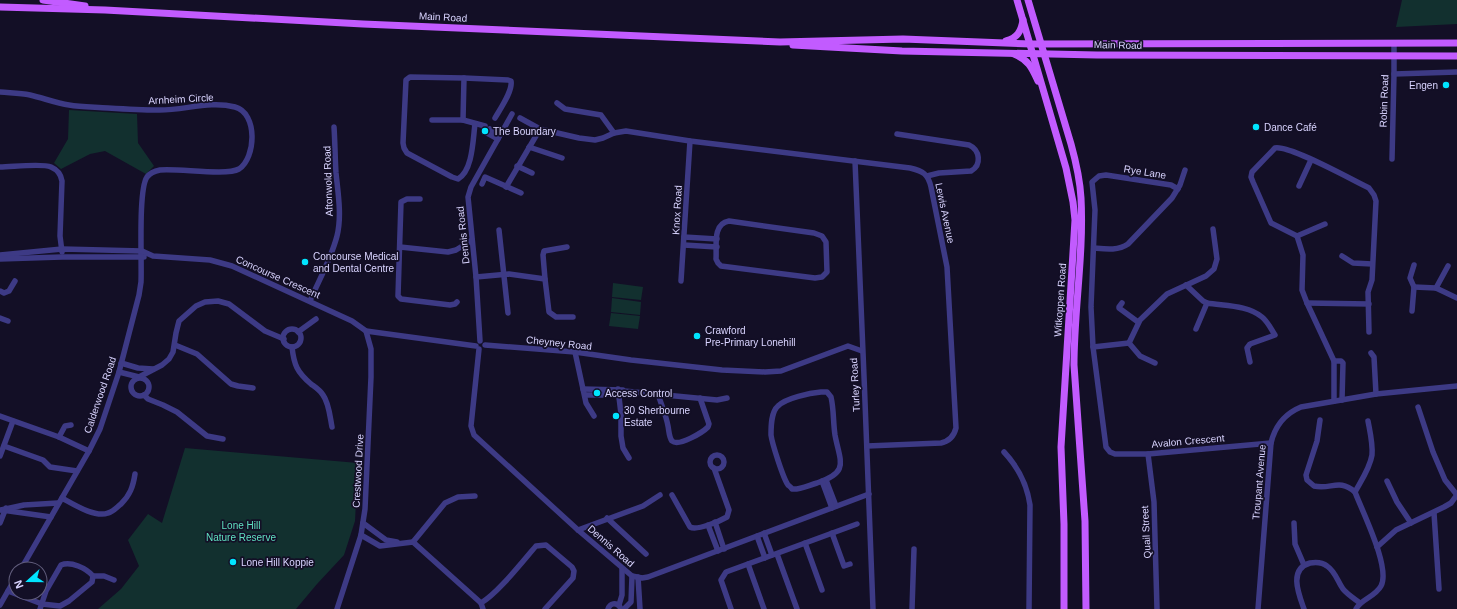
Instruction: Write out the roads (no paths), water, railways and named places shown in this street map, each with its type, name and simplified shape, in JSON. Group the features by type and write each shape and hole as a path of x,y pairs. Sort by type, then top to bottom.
{"main road":[{"name":"Main Road","path":"43,0 105,10"},
{"name":"Witkoppen Road","path":"1017,0 1034,53 1070,182 1075,220 1061,447 1064,524 1064,609"},
{"name":"Witkoppen Road","path":"1028,0 1073,150 1081,198 1081,238 1074,365 1085,521 1086,609"},
{"name":"Main Road","path":"0,7 105,10 363,24 780,42 903,39 1031,44 1457,43"},
{"path":"1000,42 1010,40 1017,36 1021,30 1023,20"},
{"name":"Main Road","path":"780,42 797,46 1012,54 1045,53 1163,56 1457,56"},
{"path":"1012,54 1023,58 1028,62 1046,95"}],"street":[{"name":"Robin Road","path":"1392,159 1394,44"},
{"path":"1394,74 1457,72"},
{"path":"483,128 464,173 458,179 409,154 404,148 406,80 410,77 511,81 512,84 510,90 495,118"},
{"path":"463,120 464,78"},
{"name":"Arnheim Circle","path":"0,92 29,95 77,106 157,110 200,106 227,106 241,109 247,115 251,131 251,142 245,164 238,169 227,172 167,170 156,171 147,177 142,194 142,255"},
{"path":"557,103 565,109 601,115 614,133"},
{"name":"Dennis Road","path":"512,114 469,192 468,203 476,277 480,345 471,426 474,435 622,569 632,576 638,577 648,577 869,494"},
{"name":"Lewis Avenue","path":"520,118 540,129 589,140 603,138 614,133 626,131 690,141 914,169 927,176 947,267 955,433 948,441 941,443 867,446"},
{"path":"432,120 463,120 483,128 499,137"},
{"name":"Aftonwold Road","path":"310,301 331,254 338,227 339,196 334,127"},
{"path":"506,186 540,129"},
{"path":"897,134 969,145 976,151 978,161 976,167 971,171 939,173 927,176"},
{"name":"Knox Road","path":"681,281 690,141"},
{"path":"530,147 562,158"},
{"path":"1334,401 1334,361 1302,290 1304,254 1297,236 1271,223 1256,193 1253,182 1252,174 1258,165 1276,148 1283,148 1311,160 1369,188 1374,195 1376,201 1372,280 1368,292 1369,332"},
{"path":"1299,186 1311,160"},
{"name":"Turley Road","path":"855,161 873,609"},
{"path":"0,167 49,166 58,171 62,181 60,236 62,257"},
{"path":"517,166 532,173"},
{"path":"1178,189 1182,182 1184,170"},
{"name":"Rye Lane","path":"1094,248 1118,249 1125,246 1172,198 1178,189 1171,185 1106,175 1096,177 1092,182 1095,210 1091,307 1094,348 1105,443 1108,450"},
{"path":"482,184 485,177 520,193"},
{"path":"420,199 407,199 402,202 399,298 450,305 457,302"},
{"path":"729,221 817,233 822,236 826,242 828,269 824,275 817,278 724,267 717,261 717,247 718,228 724,222 729,221"},
{"path":"1297,236 1325,224"},
{"path":"1129,343 1138,322 1167,294 1206,276 1216,265 1217,259 1213,229"},
{"path":"499,230 508,313"},
{"path":"684,237 717,239"},
{"path":"400,247 448,252 456,250 472,240"},
{"path":"684,245 717,247"},
{"path":"566,247 544,251 545,279 548,309 551,314 556,317 573,317"},
{"name":"Concourse Crescent","path":"0,255 62,249 210,260 232,266 310,301 352,321 366,331"},
{"name":"Concourse Crescent","path":"0,259 142,255"},
{"name":"Calderwood Road","path":"26,561 89,451 100,429 119,372 139,295 142,255"},
{"path":"1342,256 1349,262 1372,264"},
{"path":"1412,311 1414,287 1410,278 1414,265"},
{"path":"1436,288 1448,266"},
{"path":"476,277 504,274 545,279"},
{"path":"0,291 4,293 8,292 15,281"},
{"path":"1186,285 1202,301 1243,308 1262,317 1275,336 1250,344 1248,348 1250,362"},
{"path":"1414,287 1436,288 1457,298"},
{"path":"223,439 207,436 177,412 148,399 144,395 136,395 131,387 133,381 169,359 173,352 179,321 196,306 202,303 210,301 229,304 265,331 284,339"},
{"path":"1122,303 1119,308 1138,322"},
{"path":"1196,328 1207,303"},
{"path":"1307,303 1369,304"},
{"path":"0,318 8,321"},
{"path":"298,332 316,319"},
{"path":"293,329 298,332 301,337 300,343 292,347 286,345 284,339 287,331 293,329"},
{"name":"Cheyney Road","path":"366,331 480,345 575,352 722,370 766,372 781,371 848,346 862,351"},
{"name":"Crestwood Drive","path":"337,609 361,535 365,509 371,377 371,349 366,331"},
{"path":"1094,348 1129,343"},
{"path":"1129,343 1140,356 1155,363"},
{"path":"174,345 197,354 231,384 253,388"},
{"path":"292,347 294,362 297,369 325,397 332,427"},
{"path":"575,352 588,408 594,416"},
{"path":"1371,352 1374,360 1376,394"},
{"path":"1334,361 1341,361 1343,363 1342,400"},
{"path":"121,364 138,368 154,369"},
{"path":"119,372 145,379 149,384 149,390 144,395"},
{"name":"Troupant Avenue","path":"1258,609 1270,443 1280,422 1291,412 1301,407 1376,394 1457,386"},
{"path":"583,389 717,400 727,398"},
{"path":"585,395 602,395 620,391"},
{"path":"620,391 622,414 620,436 623,448 629,458"},
{"path":"821,392 827,392 830,394 835,436 841,457 841,464 837,474 824,480 796,489 792,488 787,483 771,436 774,410 780,404 807,394 821,392"},
{"path":"658,394 670,437 676,443 686,441 708,427 709,424 700,398"},
{"path":"1377,547 1394,532 1434,512 1451,502 1457,495 1445,480 1428,440 1418,407"},
{"path":"0,416 59,437 89,451"},
{"path":"1320,420 1317,440 1306,475 1307,480 1314,486 1342,485 1355,492 1377,547 1383,571 1382,583 1375,593 1360,603 1356,609"},
{"path":"0,456 13,421"},
{"path":"1355,492 1370,464 1372,456 1368,421"},
{"path":"59,437 65,426 72,426"},
{"name":"Avalon Crescent","path":"1108,450 1115,454 1148,454 1270,443"},
{"path":"4,446 43,460 50,467 77,471"},
{"path":"1004,452 1020,472 1028,493 1030,505 1029,609"},
{"name":"Quail Street","path":"1148,454 1154,502 1157,609"},
{"path":"672,494 690,527 696,529 727,517 729,510 714,468"},
{"path":"3,510 60,501 90,512 107,514 129,496 133,487 135,474"},
{"path":"824,480 834,507"},
{"path":"1388,482 1397,502 1411,523"},
{"path":"578,530 607,518 643,506 660,495"},
{"path":"361,535 380,546 413,542 445,503 458,497 474,496"},
{"path":"3,510 51,517"},
{"path":"0,522 3,510"},
{"path":"1434,512 1439,588"},
{"path":"607,518 646,554"},
{"path":"715,522 721,550"},
{"path":"363,523 386,540 405,543"},
{"path":"1294,523 1295,544 1304,565"},
{"path":"731,609 721,580 726,572 857,524"},
{"path":"708,525 721,550"},
{"path":"764,533 797,609"},
{"path":"832,533 844,566 850,564"},
{"path":"757,536 765,558"},
{"path":"413,542 481,603 483,609"},
{"path":"805,543 822,590"},
{"path":"481,603 489,597 536,546 546,544 572,567 574,574 573,578 545,609"},
{"path":"912,609 914,549"},
{"path":"1304,609 1298,592 1297,582 1299,572 1304,565 1317,562 1327,566 1343,589 1360,603"},
{"path":"41,606 59,567 64,564 68,563 81,568 88,571 93,576 104,576 114,580"},
{"path":"748,564 764,609"},
{"path":"621,608 622,569"},
{"path":"30,601 41,606 63,605 92,582 93,576"},
{"path":"621,608 631,602 632,576"},
{"path":"638,577 640,609"},
{"path":"622,590 632,592"},
{"path":"1,606 8,591"},
{"path":"608,609 609,606 613,604 621,608"}],"place":[{"name":"Engen","path":"1446,85"},
{"name":"Dance Café","path":"1256,127"},
{"name":"The Boundary","path":"485,131"},
{"name":"Concourse Medical and Dental Centre","path":"305,262"},
{"name":"Crawford Pre-Primary Lonehill","path":"697,336"},
{"name":"Access Control","path":"597,393"},
{"name":"30 Sherbourne Estate","path":"616,416"},
{"name":"Lone Hill Koppie","path":"233,562"}],"park label":[{"name":"Lone Hill Nature Reserve","path":"241,530"}]}
